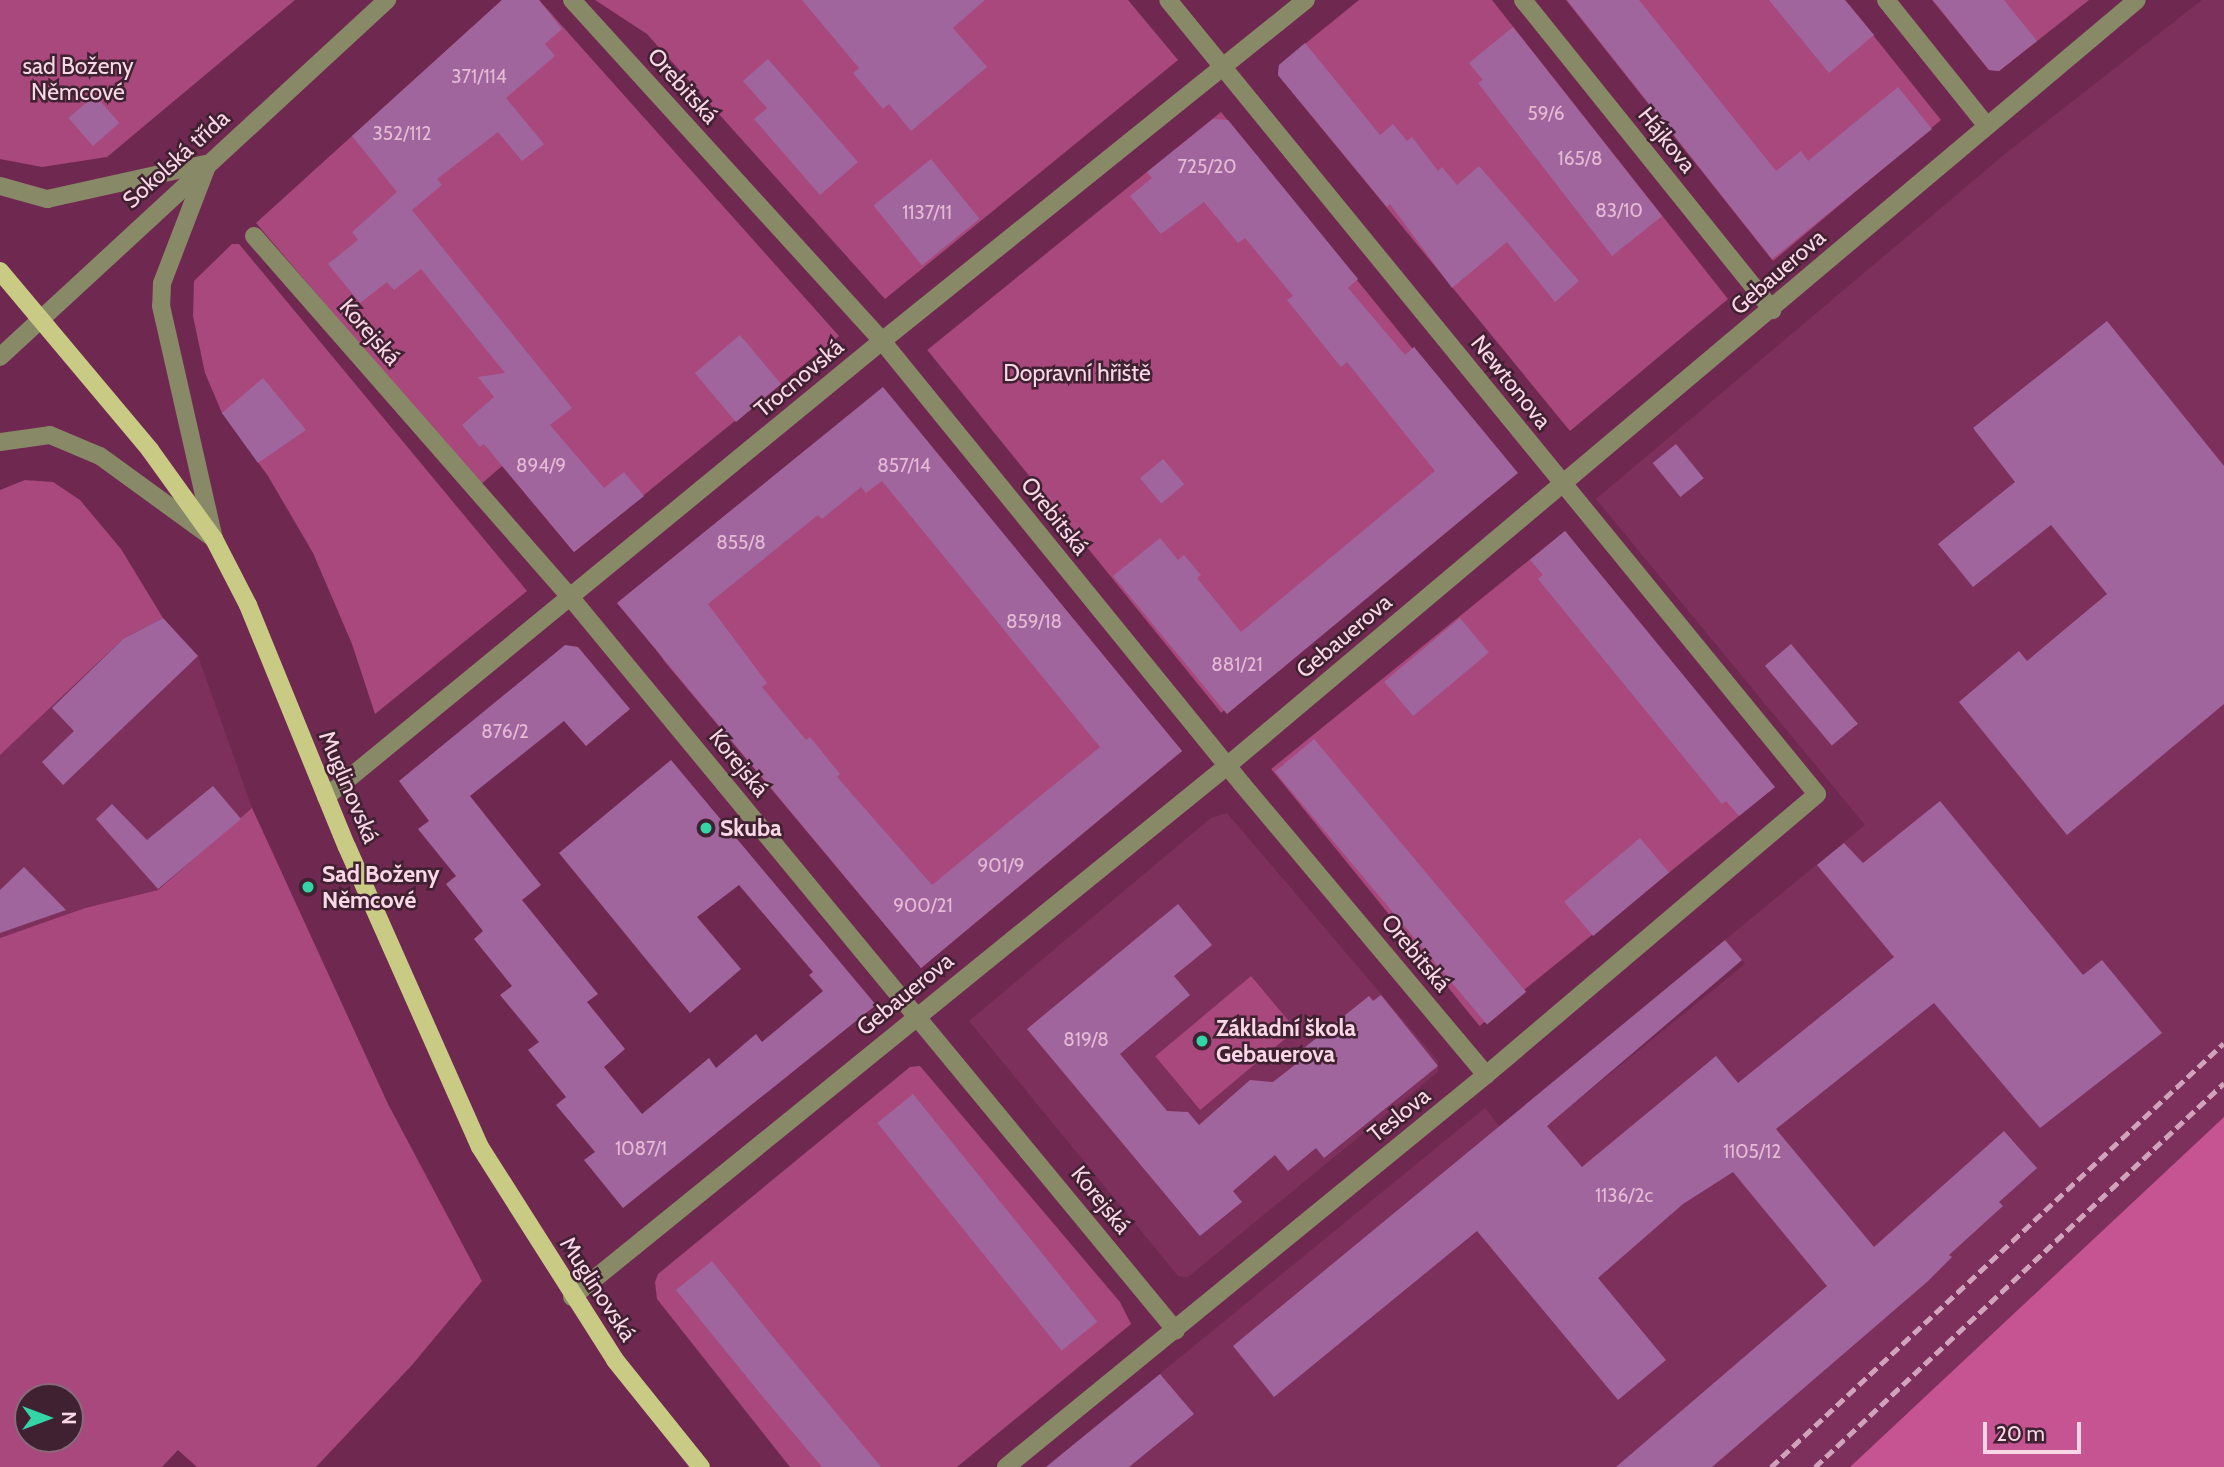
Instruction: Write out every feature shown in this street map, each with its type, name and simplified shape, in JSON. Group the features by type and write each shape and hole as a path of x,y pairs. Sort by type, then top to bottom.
{"main road":[{"name":"Muglinovská","path":"0,271 150,450 214,539 248,605 326,797 480,1147 572,1297 615,1360 701,1467"}],"street":[{"name":"Sokolská třída","path":"0,357 387,0"},
{"name":"Orebitská","path":"572,0 882,341 1227,766 1486,1075"},
{"name":"Newtonova","path":"1168,0 1225,66 1563,486 1817,794"},
{"name":"Trocnovská","path":"326,797 882,341 1306,0"},
{"name":"Hájkova","path":"1523,0 1772,310"},
{"path":"1886,0 1986,125"},
{"name":"Gebauerova","path":"572,1297 1227,766 1563,486 1986,125 2137,0"},
{"path":"0,186 47,200 209,163"},
{"path":"209,163 162,283 160,306 214,539"},
{"name":"Korejská","path":"254,236 571,598 918,1015 1176,1331"},
{"path":"0,442 50,435 100,456 214,539"},
{"name":"Teslova","path":"1006,1467 1176,1331 1486,1075 1817,794"}],"shaded area":[{"path":"2202,0 2224,0 2224,1117 1850,1467 1046,1467 1485,1108 1500,1127 1528,1103 1547,1125 1745,964 1725,940 1865,825 1596,499 2005,154"},
{"path":"163,618 198,656 252,808 158,890 85,908 0,938 0,755 123,639"},
{"name":"Základní škola Gebauerova","path":"1227,813 1438,1061 1438,1072 1188,1277 1178,1276 969,1021 1211,818"},
{"path":"2224,1117 2224,1467 1850,1467"}],"green space":[{"name":"sad Boženy Němcové","path":"0,0 295,0 107,157 42,167 0,159"},
{"path":"502,0 539,0 839,336 574,552 502,466 480,485 256,223"},
{"path":"595,0 1128,0 1178,60 885,299 647,34"},
{"path":"1359,0 1492,0 1728,299 1570,431 1278,75 1279,65"},
{"path":"1566,0 1845,0 1941,120 1773,261"},
{"path":"1932,0 2089,0 1999,71 1989,70"},
{"name":"Dopravní hřiště","path":"1221,112 1515,475 1221,713 927,350"},
{"path":"232,244 239,244 527,591 375,714 352,644 313,553 268,476 222,413 205,373 193,316 194,281"},
{"path":"883,388 1182,751 921,968 665,662 622,599"},
{"path":"25,480 53,482 80,500 121,549 163,618 123,639 0,755 0,490"},
{"path":"1565,531 1773,788 1480,1026 1271,769"},
{"path":"252,808 388,1104 482,1281 412,1365 316,1467 197,1467 178,1450 162,1467 0,1467 0,938 85,908 158,890"},
{"path":"1251,976 1296,1030 1200,1110 1155,1056"},
{"path":"920,1066 1120,1302 1131,1324 957,1467 790,1467 657,1299 655,1282 658,1274 910,1067"}],"building":[{"path":"502,0 539,0 562,29 545,44 555,56 506,98 544,144 522,161 498,132 437,179 442,185 412,210 572,408 550,425 604,488 624,472 644,496 574,552 484,444 480,447 462,425 494,397 478,377 505,373 421,269 394,290 387,282 360,303 328,264 358,240 352,232 397,192 352,136"},
{"path":"802,0 985,0 953,28 987,67 911,131 889,104 883,109 853,73 859,68"},
{"path":"1567,0 1639,0 1776,171 1801,151 1808,161 1898,87 1932,129 1772,259"},
{"path":"1769,0 1845,0 1874,35 1829,73"},
{"path":"1933,0 2004,0 2037,41 1999,71 1989,70"},
{"path":"1513,27 1662,216 1612,256 1478,83 1483,80 1469,63"},
{"path":"1305,43 1380,135 1393,124 1407,141 1412,137 1438,171 1442,167 1457,185 1479,166 1579,281 1555,302 1507,242 1452,288 1390,204 1387,207 1278,75 1279,65"},
{"path":"768,59 858,162 820,195 754,119 767,108 743,81"},
{"path":"95,95 119,123 93,146 69,118"},
{"path":"1213,119 1228,120 1358,279 1348,288 1405,355 1414,347 1518,473 1227,714 1113,576 1160,538 1178,560 1184,555 1201,575 1197,578 1241,632 1435,471 1347,362 1341,367 1287,300 1293,296 1245,238 1238,243 1204,202 1161,234 1130,196 1152,178 1147,172"},
{"path":"931,159 979,219 922,265 873,206"},
{"path":"2107,321 2224,466 2224,704 2067,835 1959,702 2019,651 2027,661 2107,594 2051,525 1973,587 1938,544 2015,482 1973,428"},
{"path":"740,335 781,384 736,422 695,373"},
{"path":"263,378 306,430 258,463 222,413"},
{"path":"883,387 1182,751 921,968 617,603","holes":["882,481 1100,747 932,885 837,777 840,774 810,737 806,740 762,687 767,683 708,604 818,515 822,519 861,487 866,493"]},
{"path":"1676,444 1704,478 1680,497 1653,463"},
{"path":"1163,459 1184,484 1161,504 1140,478"},
{"path":"1565,531 1775,787 1739,816 1726,801 1722,804 1538,579 1543,575 1530,560"},
{"path":"163,618 198,656 63,785 42,762 74,731 52,708 123,639"},
{"path":"1460,618 1489,652 1413,716 1384,682"},
{"path":"1791,644 1858,724 1832,746 1765,666"},
{"path":"565,645 578,647 630,709 586,746 564,721 470,796 541,885 522,900 598,994 587,1002 625,1049 604,1067 642,1114 709,1058 716,1068 756,1034 762,1042 823,991 809,975 813,972 739,885 697,917 741,969 690,1013 559,853 671,760 876,1005 623,1208 584,1160 595,1152 556,1105 566,1097 528,1050 539,1042 500,995 512,986 474,939 483,931 446,884 456,876 418,829 429,821 399,781"},
{"path":"1314,739 1526,992 1487,1025 1275,772"},
{"path":"213,786 241,819 158,889 96,819 112,804 147,840"},
{"path":"1940,801 2083,975 2102,960 2162,1033 2040,1128 1934,1003 1776,1129 1874,1247 2004,1131 2037,1168 1999,1202 2003,1206 1949,1255 1952,1257 1927,1282 1712,1467 1616,1467 1827,1286 1733,1172 1683,1204 1598,1278 1666,1360 1618,1400 1477,1231 1274,1397 1233,1346 1725,940 1742,960 1547,1126 1582,1167 1716,1056 1738,1083 1894,957 1817,865 1844,843 1863,863"},
{"path":"1640,838 1669,872 1593,936 1564,902"},
{"path":"24,867 66,910 0,933 0,890"},
{"path":"1178,904 1212,945 1174,976 1190,995 1120,1054 1167,1111 1188,1112 1199,1125 1250,1080 1273,1082 1309,1054 1304,1048 1369,996 1373,1001 1381,995 1438,1066 1324,1158 1316,1148 1288,1171 1275,1155 1233,1191 1242,1202 1200,1236 1027,1029"},
{"path":"913,1094 1097,1322 1062,1351 877,1123"},
{"path":"712,1261 881,1467 822,1467 763,1397 676,1290"},
{"path":"1160,1374 1194,1414 1129,1467 1046,1467"}],"railway":[{"path":"1771,1467 2224,1043"},
{"path":"1815,1467 2224,1083"}],"place":[{"name":"Skuba","path":"706,828"},
{"name":"Sad Boženy Němcové","path":"308,887"},
{"name":"Základní škola Gebauerova","path":"1202,1041"}]}
